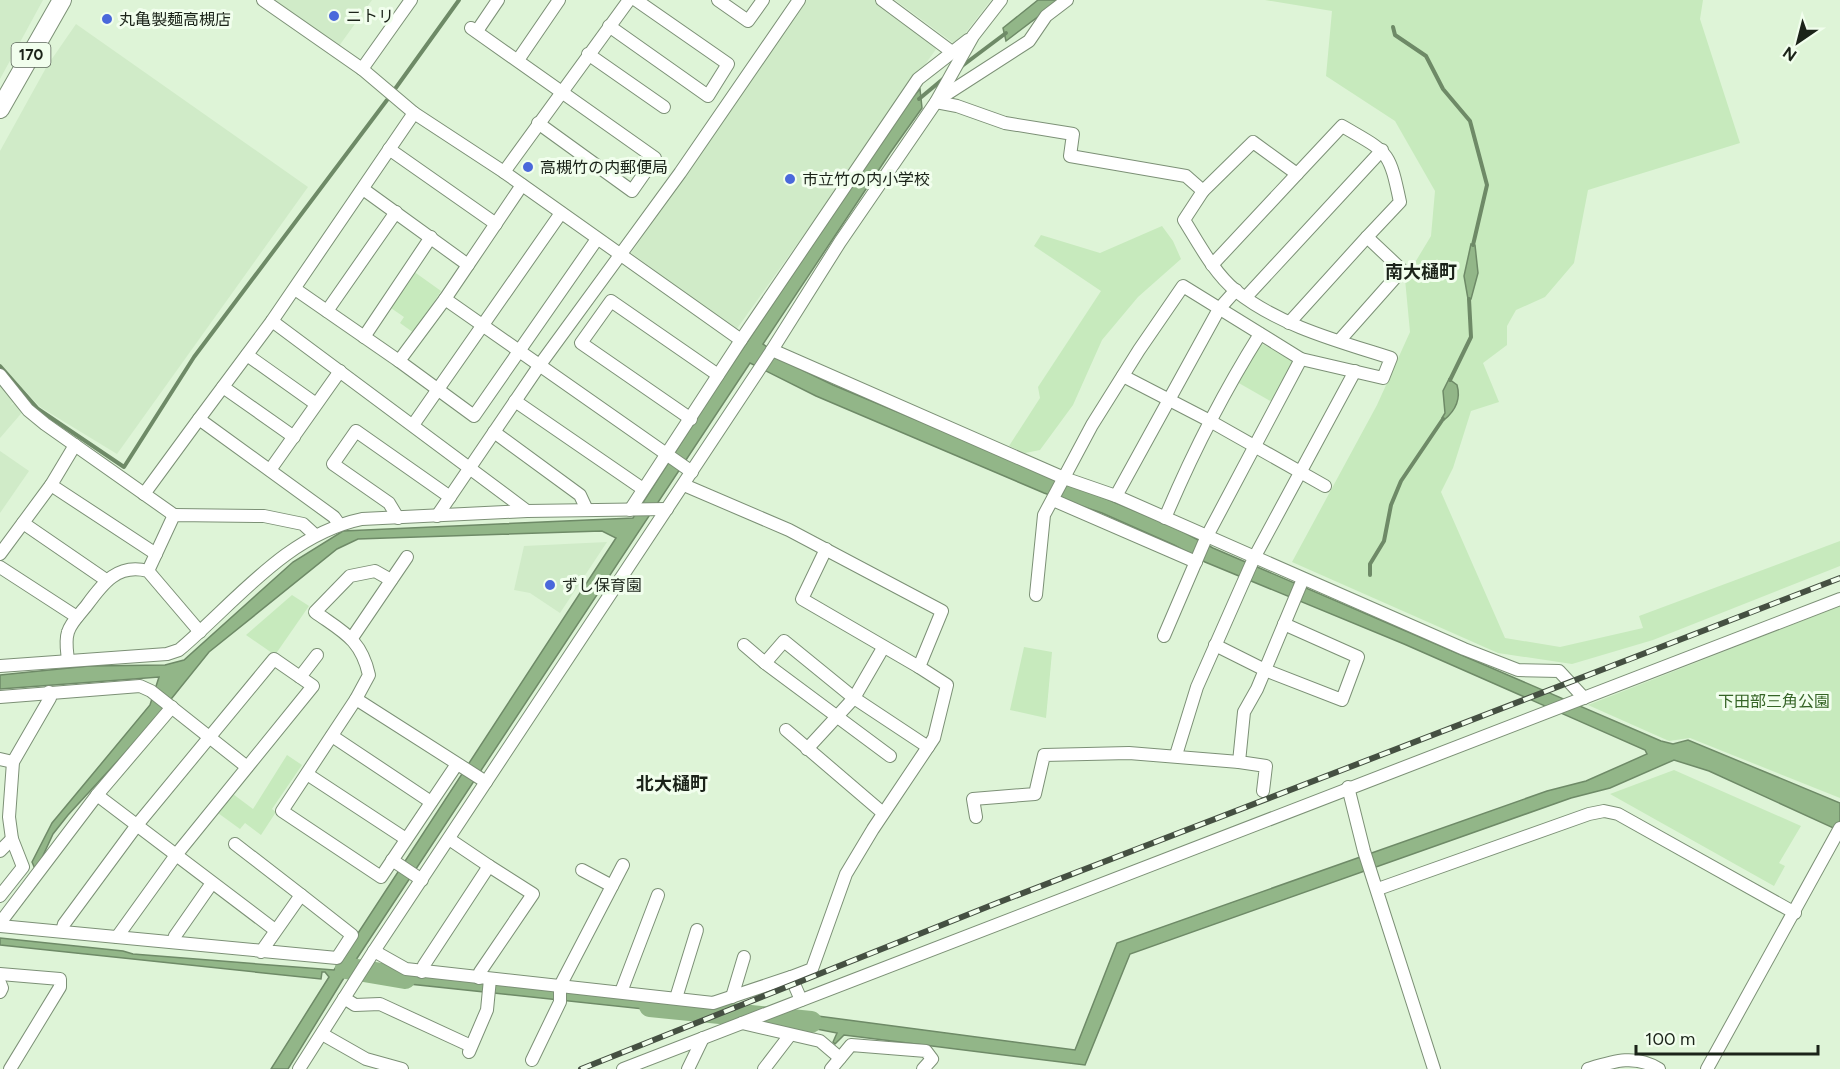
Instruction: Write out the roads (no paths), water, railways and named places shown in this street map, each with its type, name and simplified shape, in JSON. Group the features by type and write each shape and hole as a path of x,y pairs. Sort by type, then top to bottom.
{"highway":[{"name":"170","path":"0,109 62,0"}],"street":[{"path":"263,0 362,69 414,113 504,172 741,340"},
{"path":"362,69 411,0"},
{"path":"498,0 474,29 655,158 632,191 538,123"},
{"path":"518,60 559,0"},
{"path":"504,172 561,90 629,0"},
{"path":"609,26 708,96 728,64 636,0"},
{"path":"718,0 747,21 763,0"},
{"path":"437,516 539,366 618,254 680,173 799,0"},
{"path":"882,0 952,52"},
{"path":"299,1069 419,878 449,839 483,780 661,509 684,485 688,469 760,368 840,242 936,102 973,36 1001,0"},
{"path":"936,102 1029,41 1046,16 1067,0"},
{"path":"632,509 741,340 918,79 973,36"},
{"path":"588,54 664,107"},
{"path":"936,102 957,106 1005,123 1073,134 1070,156 1186,176 1203,191"},
{"path":"144,494 295,289 414,113"},
{"path":"1212,265 1342,126 1382,150 1392,163 1400,202 1289,323"},
{"path":"1036,595 1044,515 1123,376 1183,286 1301,359 1383,378 1391,358 1289,323 1241,294 1212,265 1184,220 1203,191 1253,142 1297,174"},
{"path":"389,149 496,224"},
{"path":"1116,496 1219,309 1241,294 1382,150"},
{"path":"399,361 445,299 522,185"},
{"path":"363,189 468,265"},
{"path":"327,311 396,212"},
{"path":"412,425 561,213"},
{"path":"364,337 431,237"},
{"path":"1339,341 1402,270 1367,237"},
{"path":"295,289 474,416 597,239"},
{"path":"445,299 688,469"},
{"path":"691,419 581,343 611,301 718,375"},
{"path":"272,321 527,511"},
{"path":"1165,518 1184,471 1260,334"},
{"path":"772,350 1064,478 1116,496 1206,538 1518,670 1559,671 1584,698"},
{"path":"247,355 316,405"},
{"path":"1164,636 1206,538 1301,359"},
{"path":"1176,755 1197,687 1254,558 1355,370"},
{"path":"270,470 340,371"},
{"path":"0,375 28,410 174,516 264,516 303,524 315,535"},
{"path":"1123,376 1210,421 1325,486"},
{"path":"223,387 294,436"},
{"path":"515,401 644,489"},
{"path":"199,419 334,517 339,524"},
{"path":"398,518 389,503 333,464 356,431 450,497"},
{"path":"494,432 580,495 587,510"},
{"path":"0,555 51,485 75,445"},
{"path":"51,485 156,554"},
{"path":"684,485 789,530 942,611 919,667"},
{"path":"1053,500 1196,562"},
{"path":"0,666 167,654 179,650 272,565 315,535 339,524 363,519 527,511 661,509"},
{"path":"148,571 174,516"},
{"path":"23,523 106,580"},
{"path":"374,951 406,969 487,983 560,993 621,992 713,1004 812,969 846,874 934,738 947,685 802,599 826,549"},
{"path":"352,638 407,557"},
{"path":"0,567 77,617"},
{"path":"68,660 66,644 68,631 106,580 119,572 139,568 148,571 200,632"},
{"path":"391,580 375,571 350,576 315,612 352,638 365,655 369,675 356,699 282,811 381,877 395,862 406,839 431,802 460,766"},
{"path":"1239,762 1244,712 1265,670 1303,579"},
{"path":"623,1069 1348,787 1840,599"},
{"path":"1215,645 1265,670 1342,700 1358,657 1284,624"},
{"path":"765,663 784,640 854,698 928,747"},
{"path":"744,645 835,717 890,756"},
{"path":"807,749 854,698 883,648"},
{"path":"300,677 317,655"},
{"path":"62,932 64,924 137,825 274,659 313,686 176,855 117,937"},
{"path":"0,697 140,686 152,691 247,768"},
{"path":"0,896 23,867 12,839 6,760 50,698 49,692"},
{"path":"356,699 483,780"},
{"path":"0,925 96,795 170,706"},
{"path":"786,730 884,813"},
{"path":"332,736 431,802"},
{"path":"976,818 973,799 1035,794 1044,755 1129,753 1176,755 1266,766 1263,791"},
{"path":"307,774 406,839"},
{"path":"1348,787 1364,851 1434,1069"},
{"path":"96,795 275,930"},
{"path":"1378,889 1588,814 1604,811 1618,814 1660,836 1795,913"},
{"path":"1707,1069 1838,832"},
{"path":"0,851 12,839"},
{"path":"344,998 355,1005 380,1004 470,1049 487,1010 487,983 480,972 533,894 449,839"},
{"path":"0,925 337,958 352,935 234,844"},
{"path":"395,862 419,878"},
{"path":"532,1060 560,993 623,865"},
{"path":"423,972 424,965 489,866"},
{"path":"582,870 612,886"},
{"path":"173,942 212,883"},
{"path":"261,952 301,895"},
{"path":"621,992 658,895"},
{"path":"676,998 697,930"},
{"path":"732,997 744,957"},
{"path":"0,974 60,979 60,987 10,1069"},
{"path":"791,977 801,1000"},
{"path":"0,983 2,988 0,992"},
{"path":"747,1021 790,1035 820,1041 840,1058"},
{"path":"322,1034 377,1066 402,1069"},
{"path":"764,1069 790,1035"},
{"path":"688,1069 704,1038"},
{"path":"831,1069 851,1045 926,1051 932,1059 923,1069"},
{"path":"1589,1069 1621,1059 1647,1061 1659,1069"}],"waterway":[{"path":"395,89 459,0"},
{"path":"1393,27 1395,35 1426,56 1443,89 1470,121 1487,185 1473,245"},
{"path":"962,66 1006,33"},
{"path":"919,99 943,79"},
{"path":"0,366 38,409 124,467 194,357 387,100"},
{"path":"1450,380 1471,337 1469,299"},
{"path":"1370,575 1370,564 1384,541 1391,505 1401,481 1443,419"},
{"path":"346,968 405,978"},
{"path":"650,1006 811,1022"}],"railway":[{"path":"581,1069 997,903 1840,578"}],"place":[{"name":"ニトリ","path":"334,16"},
{"name":"丸亀製麺高槻店","path":"107,19"},
{"name":"高槻竹の内郵便局","path":"528,167"},
{"name":"市立竹の内小学校","path":"790,179"},
{"name":"ずし保育園","path":"550,585"}],"district":[{"name":"南大樋町","path":"1421,272"},
{"name":"北大樋町","path":"672,784"}],"park label":[{"name":"下田部三角公園","path":"1774,701"}]}
